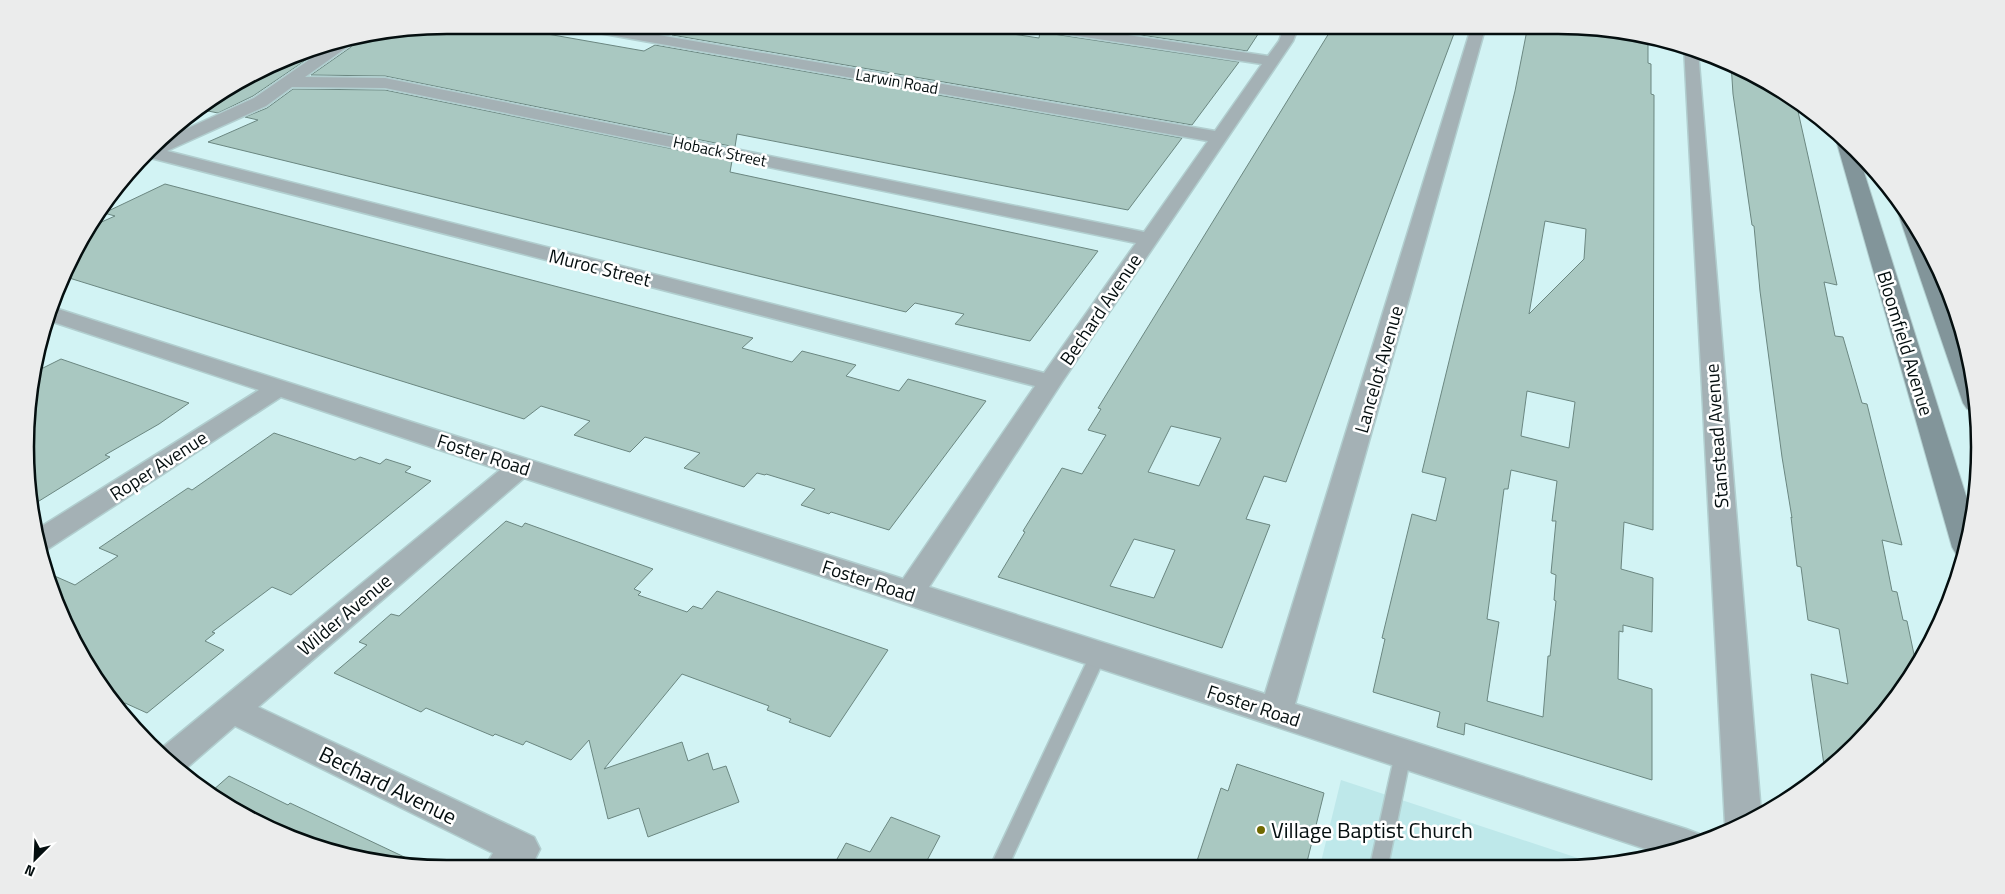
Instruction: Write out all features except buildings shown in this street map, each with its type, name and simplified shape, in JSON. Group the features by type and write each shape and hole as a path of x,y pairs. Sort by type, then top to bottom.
{"main road":[{"name":"Bloomfield Avenue","path":"1849,154 1962,531"},
{"path":"1921,249 1963,367"}],"street":[{"name":"Larwin Road","path":"628,34 1218,137"},
{"path":"1110,34 1271,61"},
{"name":"Bechard Avenue","path":"908,593 1148,238 1286,41 1289,34"},
{"name":"Lancelot Avenue","path":"1276,712 1476,34"},
{"path":"165,146 260,102 334,50"},
{"name":"Stanstead Avenue","path":"1691,56 1743,817"},
{"name":"Hoback Street","path":"290,82 385,83 1148,238"},
{"name":"Muroc Street","path":"157,153 1050,382"},
{"name":"Foster Road","path":"56,321 279,388 1676,843"},
{"name":"Roper Avenue","path":"44,538 279,388"},
{"name":"Wilder Avenue","path":"174,757 521,466"},
{"name":"Bechard Avenue","path":"231,709 521,849 511,860"}],"lane":[{"path":"1002,860 1098,654"},
{"path":"1380,860 1403,754"}],"shaded area":[{"path":"1341,780 1581,859 1558,860 1321,860"}],"place":[{"name":"Village Baptist Church","path":"1261,830"}]}
